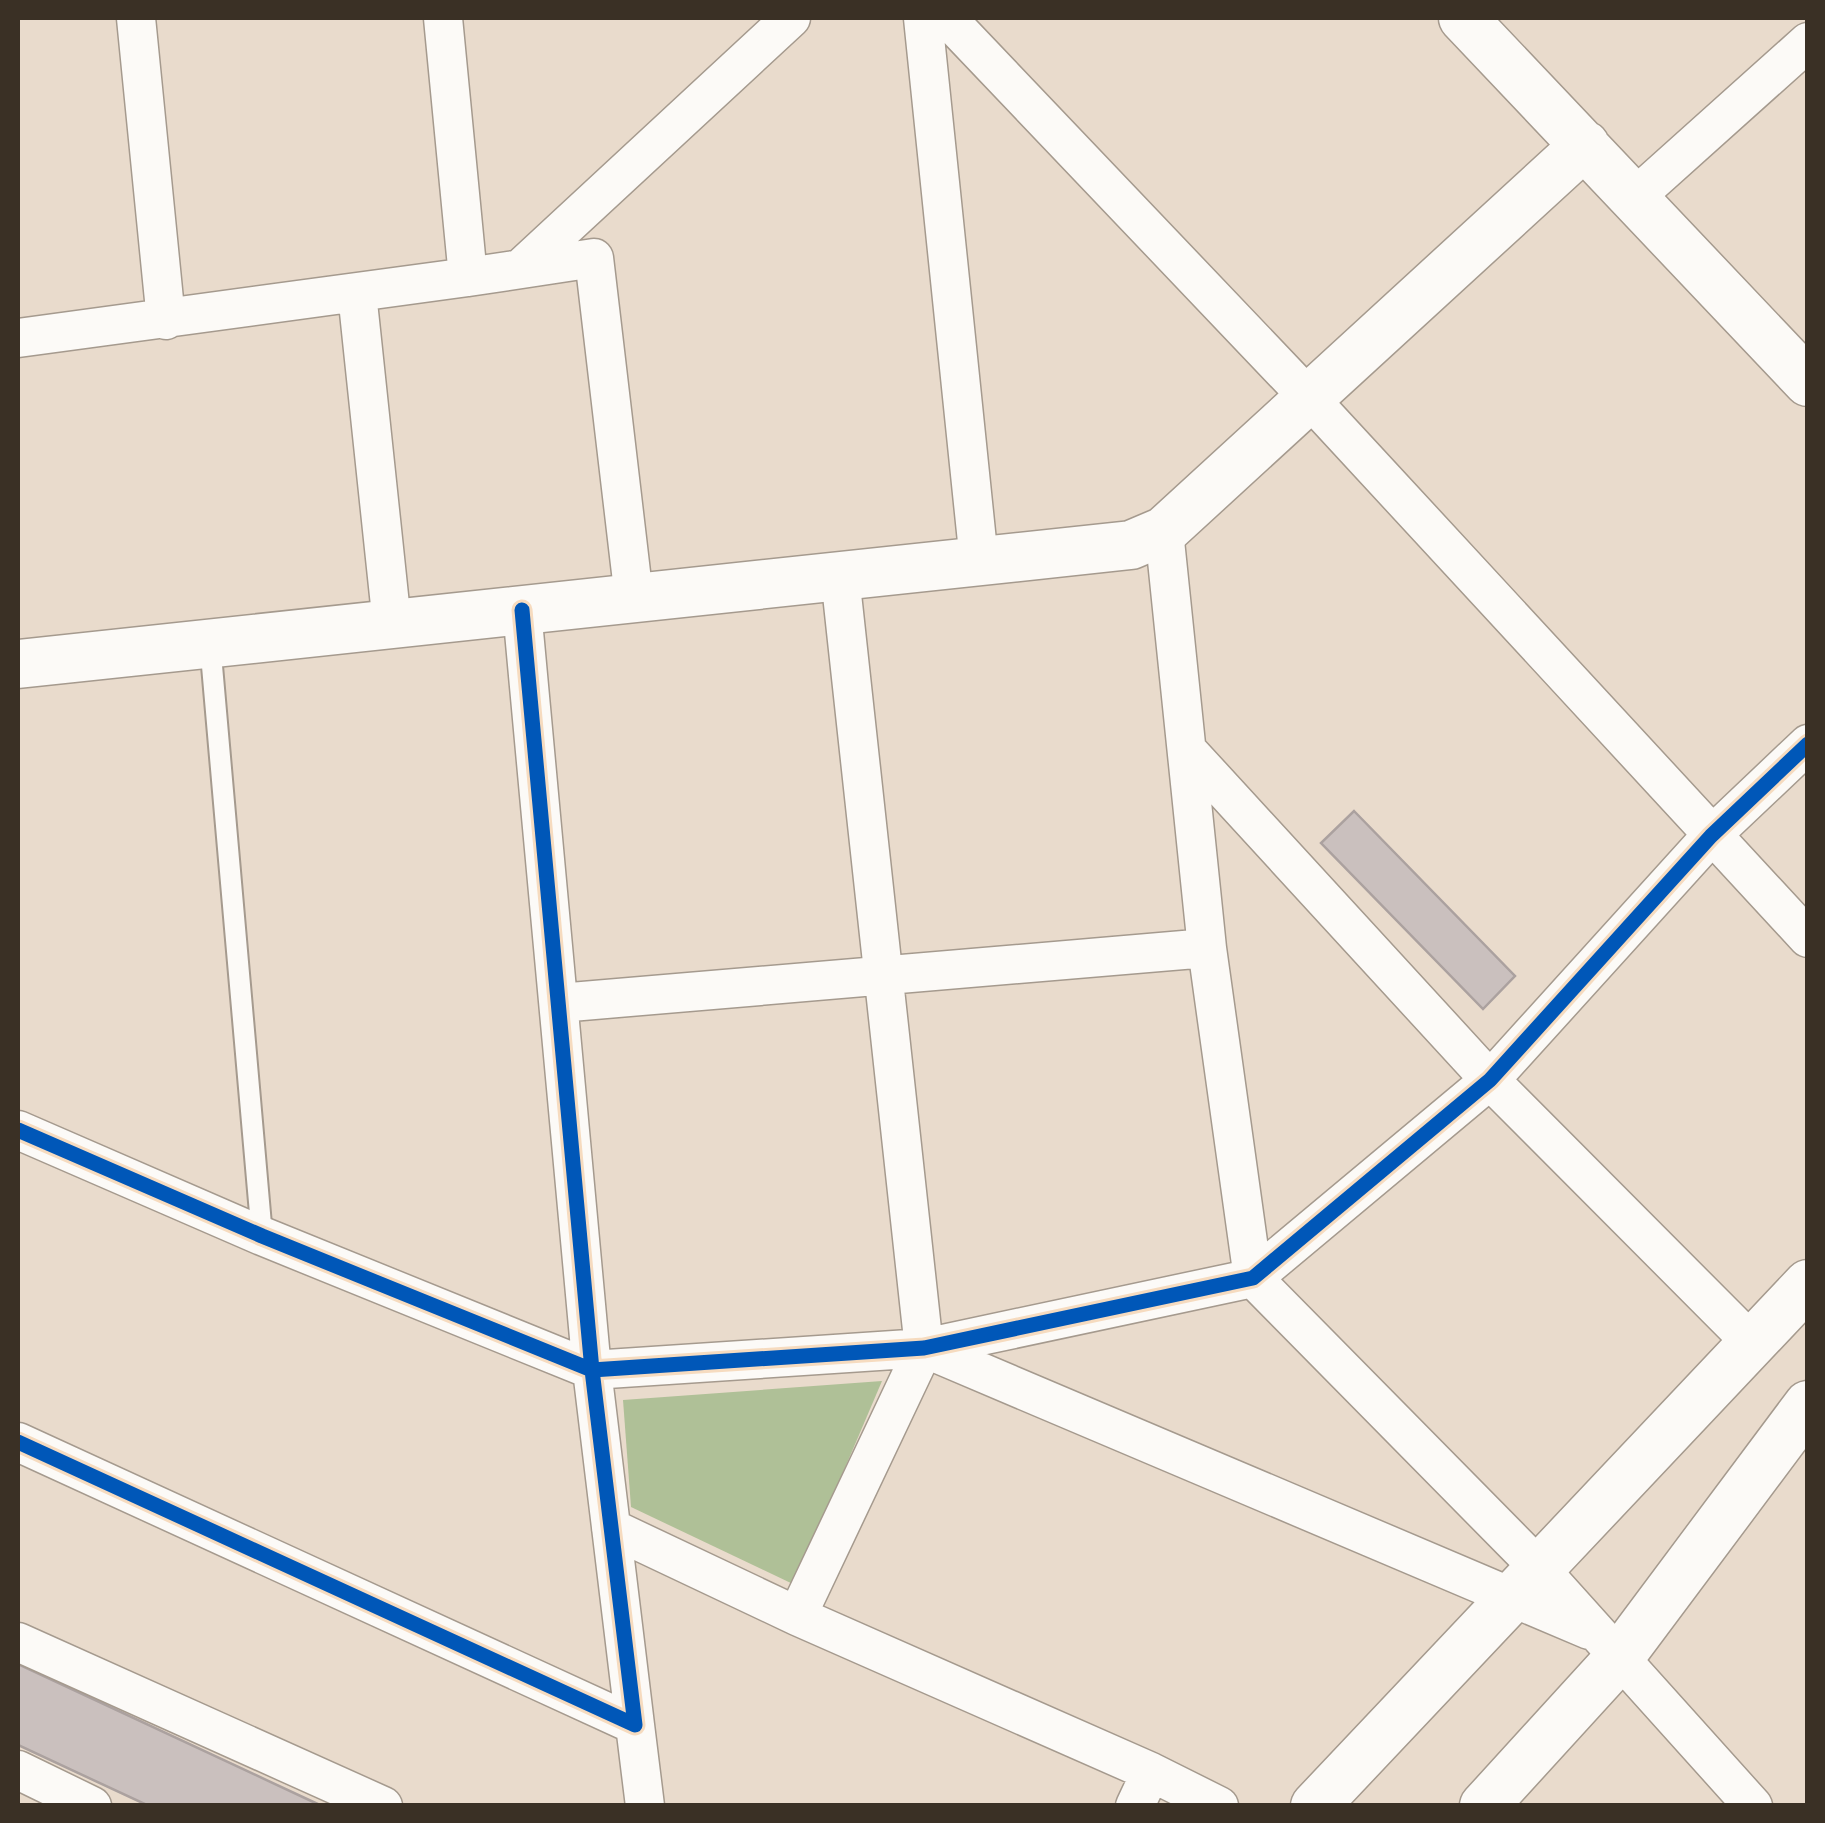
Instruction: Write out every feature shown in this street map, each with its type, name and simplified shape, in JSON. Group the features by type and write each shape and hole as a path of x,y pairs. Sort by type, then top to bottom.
{"street":[{"path":"136,18 166,320"},
{"path":"443,18 468,277"},
{"path":"520,269 791,18"},
{"path":"923,18 979,561"},
{"path":"948,18 1309,398 1808,938"},
{"path":"1464,18 1808,382"},
{"path":"1634,198 1808,42"},
{"path":"18,664 1131,545 1164,531 1584,146"},
{"path":"18,338 594,258 634,598"},
{"path":"357,293 392,624"},
{"path":"1164,531 1208,948 1253,1278 1526,1582 1609,1646 1753,1806"},
{"path":"797,1616 924,1348 840,576"},
{"path":"522,610 592,1370 645,1806"},
{"path":"18,1130 262,1236 592,1370 924,1348 1253,1278 1490,1080 1711,836 1808,744"},
{"path":"1188,751 1490,1080 1752,1342"},
{"path":"559,1003 1208,948"},
{"path":"1315,1806 1808,1284"},
{"path":"924,1348 1526,1582"},
{"path":"1484,1806 1609,1646 1808,1405"},
{"path":"18,1442 635,1725"},
{"path":"610,1528 797,1616 1143,1789 1219,1806"},
{"path":"18,1642 383,1806"},
{"path":"18,1770 92,1806"}],"lane":[{"path":"210,643 262,1236"}],"green space":[{"path":"882,1381 795,1585 631,1507 623,1400"}],"building":[{"path":"1354,811 1515,976 1483,1009 1321,843"},
{"path":"18,1664 322,1806 149,1806 18,1745"}],"cycle path":[{"path":"18,1442 635,1725 592,1370 522,610"},
{"path":"18,1130 262,1236 592,1370 924,1348 1253,1278 1490,1080 1711,836 1808,744"}]}
